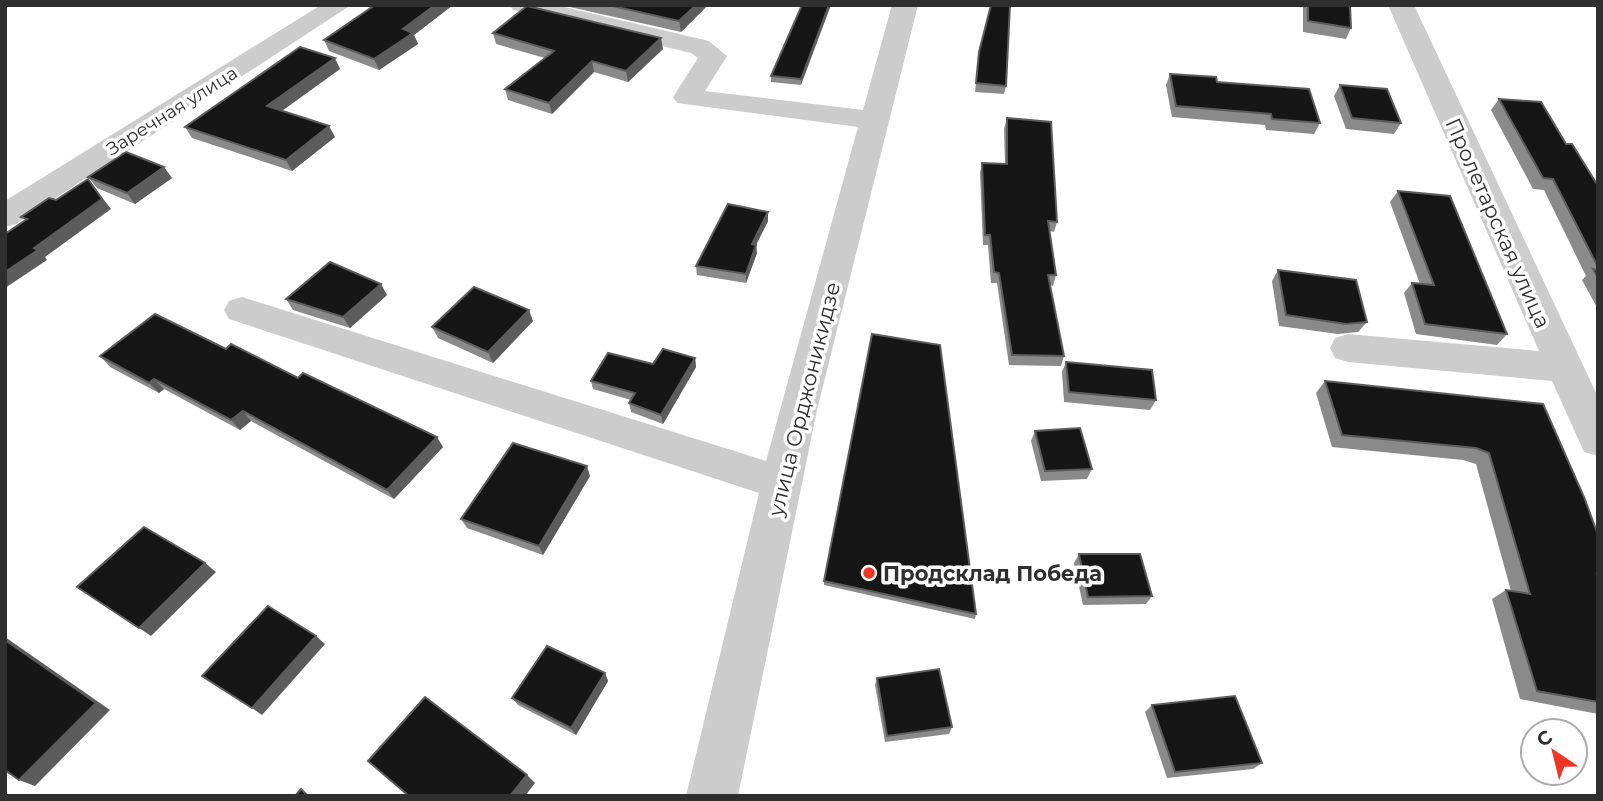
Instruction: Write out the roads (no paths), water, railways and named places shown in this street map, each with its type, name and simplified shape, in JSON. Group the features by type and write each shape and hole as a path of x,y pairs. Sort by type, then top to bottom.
{"street":[{"name":"Заречная улица","path":"5,216 339,5"},
{"path":"522,5 700,47 713,57 687,97 877,120"},
{"name":"улица Орджоникидзе","path":"712,796 798,410 877,120 905,5"},
{"name":"Пролетарская улица","path":"1401,5 1562,367 1598,440"},
{"path":"242,310 782,483"},
{"path":"1348,348 1562,367"}],"place":[{"name":"Продсклад Победа","path":"869,573"}]}
